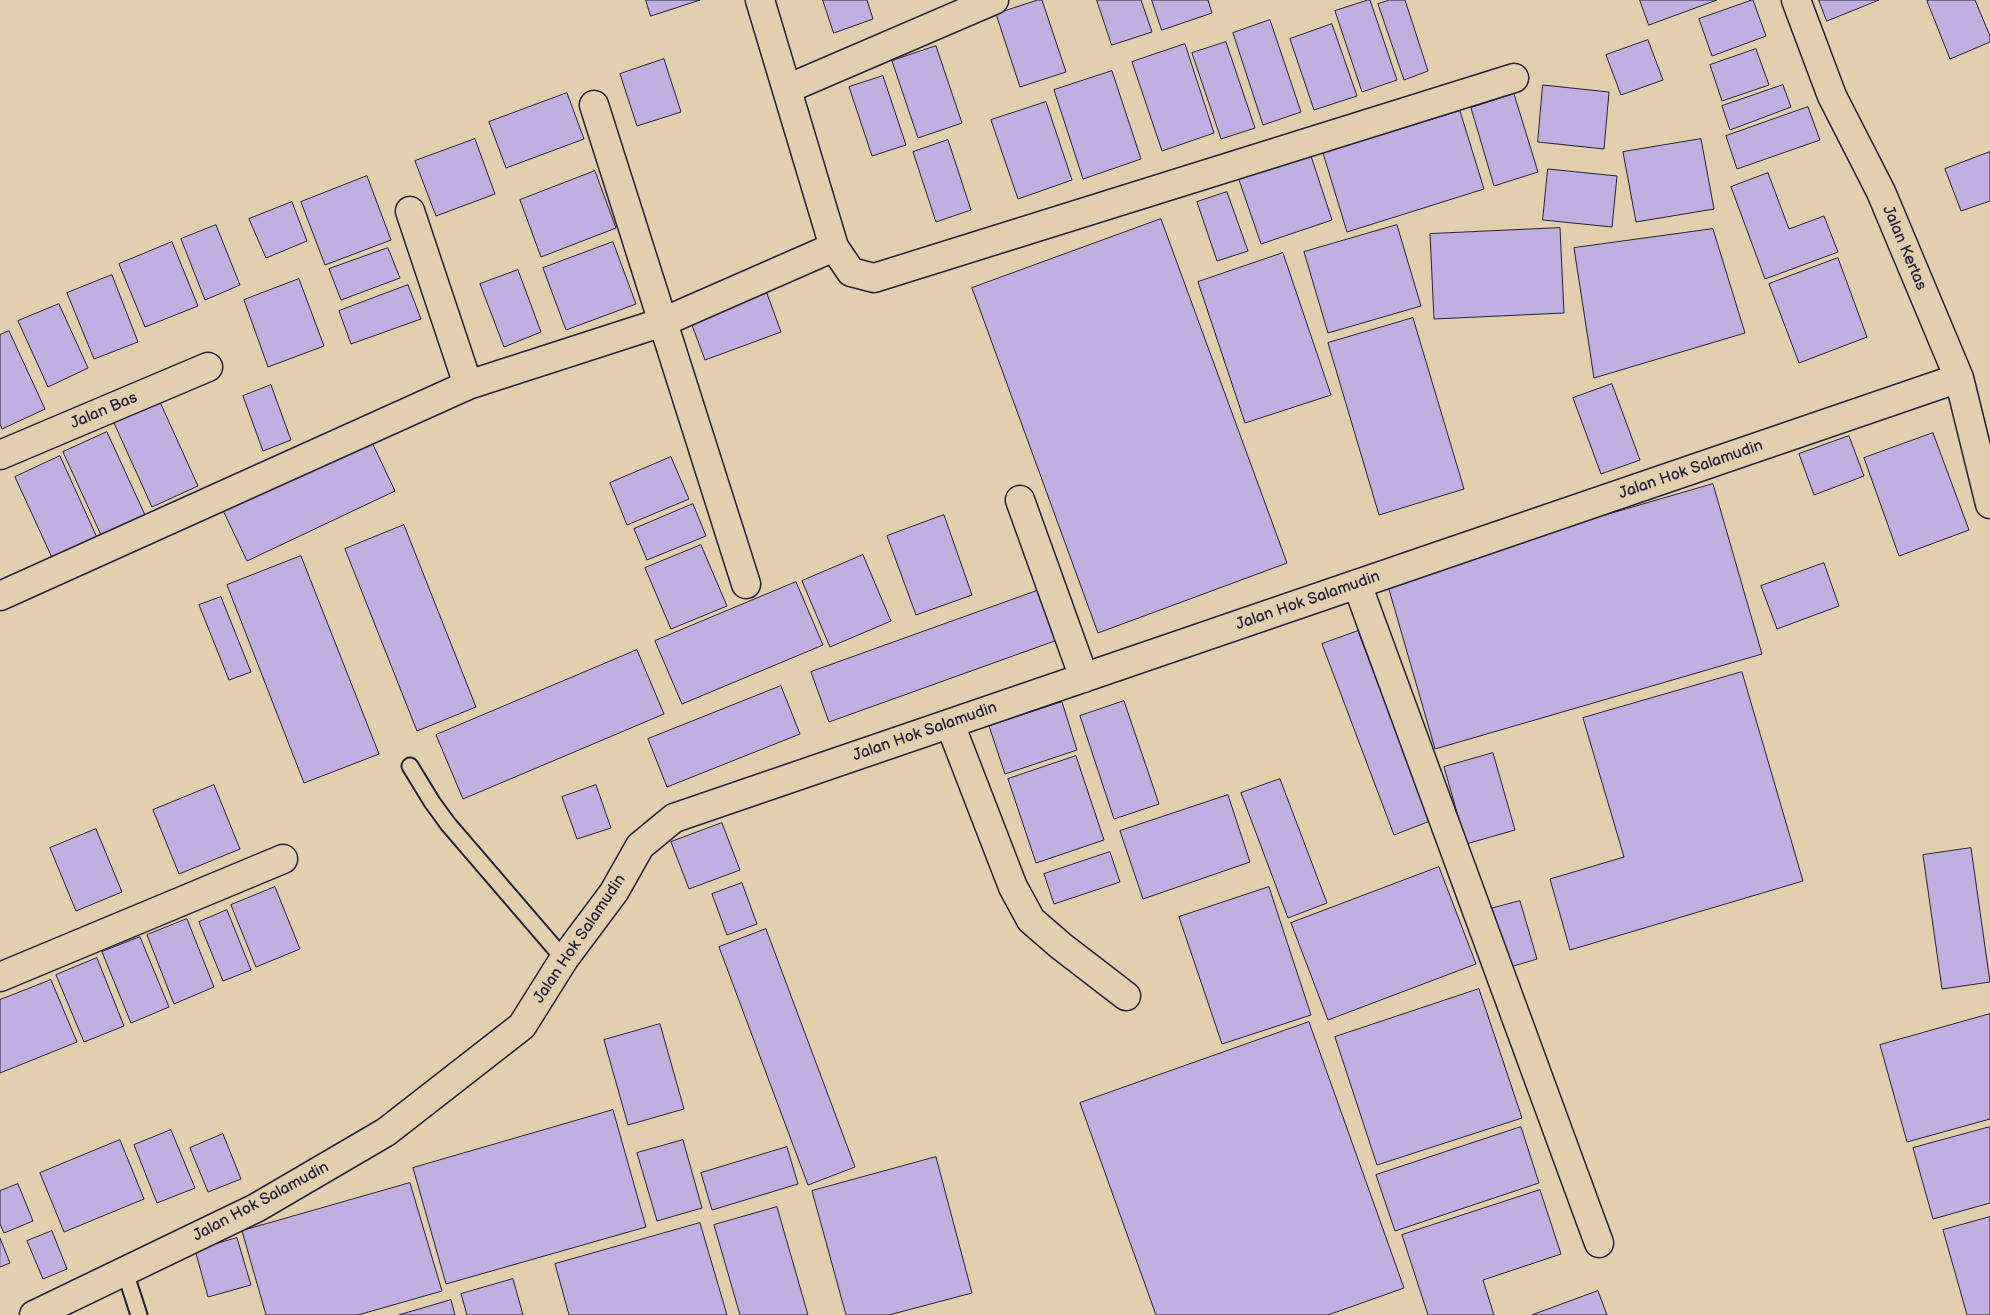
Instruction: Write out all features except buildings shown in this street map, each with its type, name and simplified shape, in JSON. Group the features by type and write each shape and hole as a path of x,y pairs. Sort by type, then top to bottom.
{"street":[{"path":"760,0 834,247 851,272 874,278 1514,78"},
{"name":"Jalan Kertas","path":"1796,0 1832,96 1881,192 1959,378 1990,504"},
{"path":"787,89 985,2"},
{"path":"594,105 746,584"},
{"path":"410,211 468,384"},
{"path":"0,596 468,384 662,322 834,247"},
{"name":"Jalan Bas","path":"0,455 208,367"},
{"name":"Jalan Hok Salamudin","path":"34,1315 256,1208 386,1132 522,1026 564,959 614,892 640,846 674,818 1959,378"},
{"path":"1020,500 1084,678"},
{"path":"1357,584 1599,1244"},
{"path":"950,724 1013,887 1031,920 1061,946 1126,996"},
{"path":"0,977 283,859"}],"lane":[{"path":"410,766 448,824 564,959"},
{"path":"125,1272 139,1315"}]}
